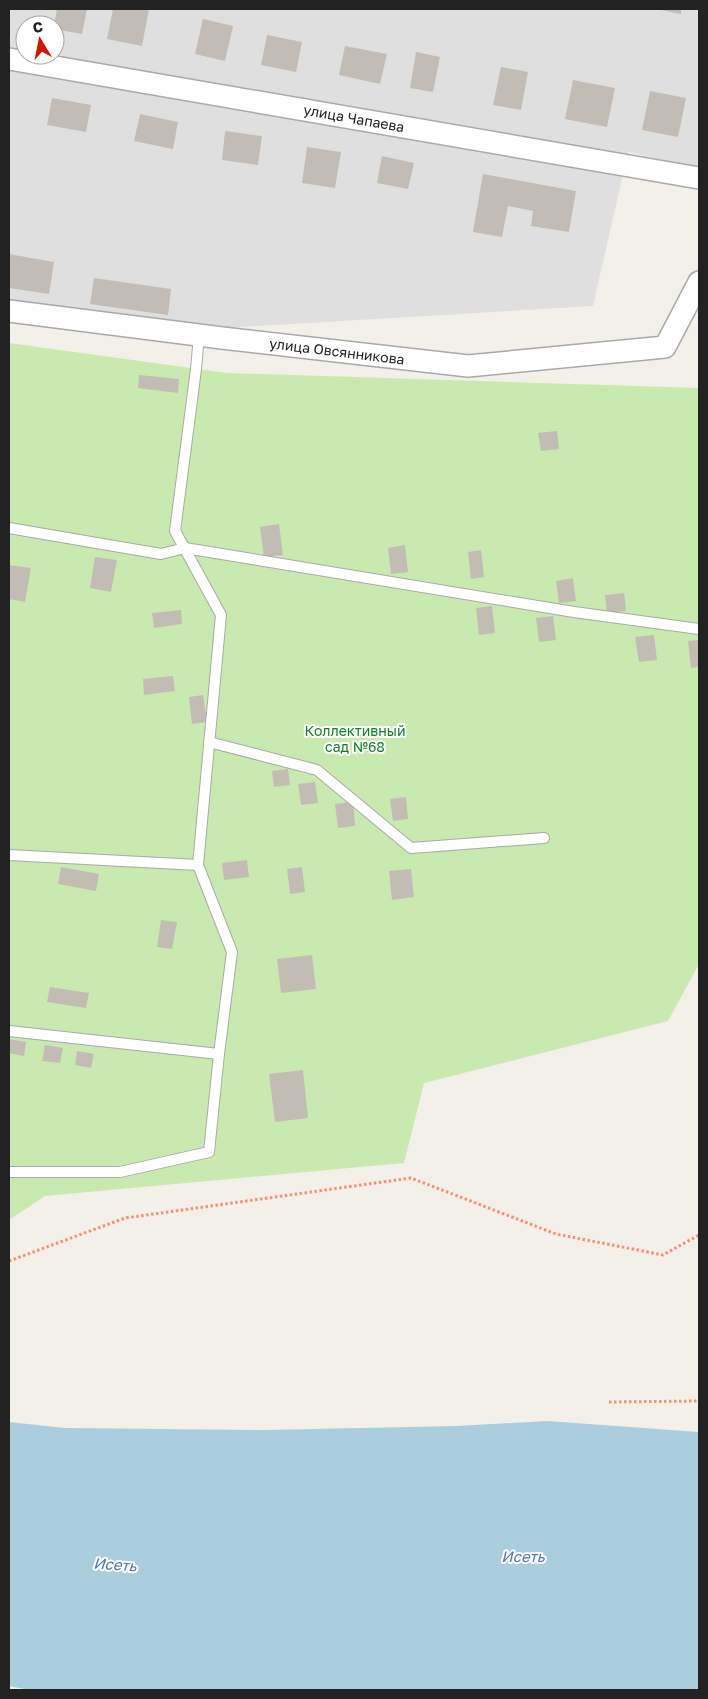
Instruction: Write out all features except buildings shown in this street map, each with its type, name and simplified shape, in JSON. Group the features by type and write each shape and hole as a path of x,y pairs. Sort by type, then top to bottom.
{"street":[{"name":"улица Чапаева","path":"9,59 699,178"},
{"name":"улица Овсянникова","path":"9,311 468,366 665,347 699,282"}],"lane":[{"path":"9,1172 120,1172 209,1152 232,952 198,865 221,615 175,531 199,335"},
{"path":"9,528 160,554 184,548 574,612 699,629"},
{"path":"209,742 316,770 411,848 544,838"},
{"path":"9,855 198,865"},
{"path":"9,1031 219,1054"}],"path":[{"path":"9,1261 125,1218 411,1178 556,1234 663,1255 699,1235"},
{"path":"609,1402 699,1401"}],"shaded area":[{"path":"9,9 699,9 699,168 628,152 593,306 223,328 9,300"}],"green space":[{"name":"Коллективный сад №68","path":"9,343 227,373 699,388 699,964 668,1021 424,1083 404,1163 45,1196 9,1220"}],"water":[{"name":"Исеть","path":"547,1421 699,1432 699,1690 30,1690 9,1686 9,1422 65,1428 266,1430 456,1426"}]}
